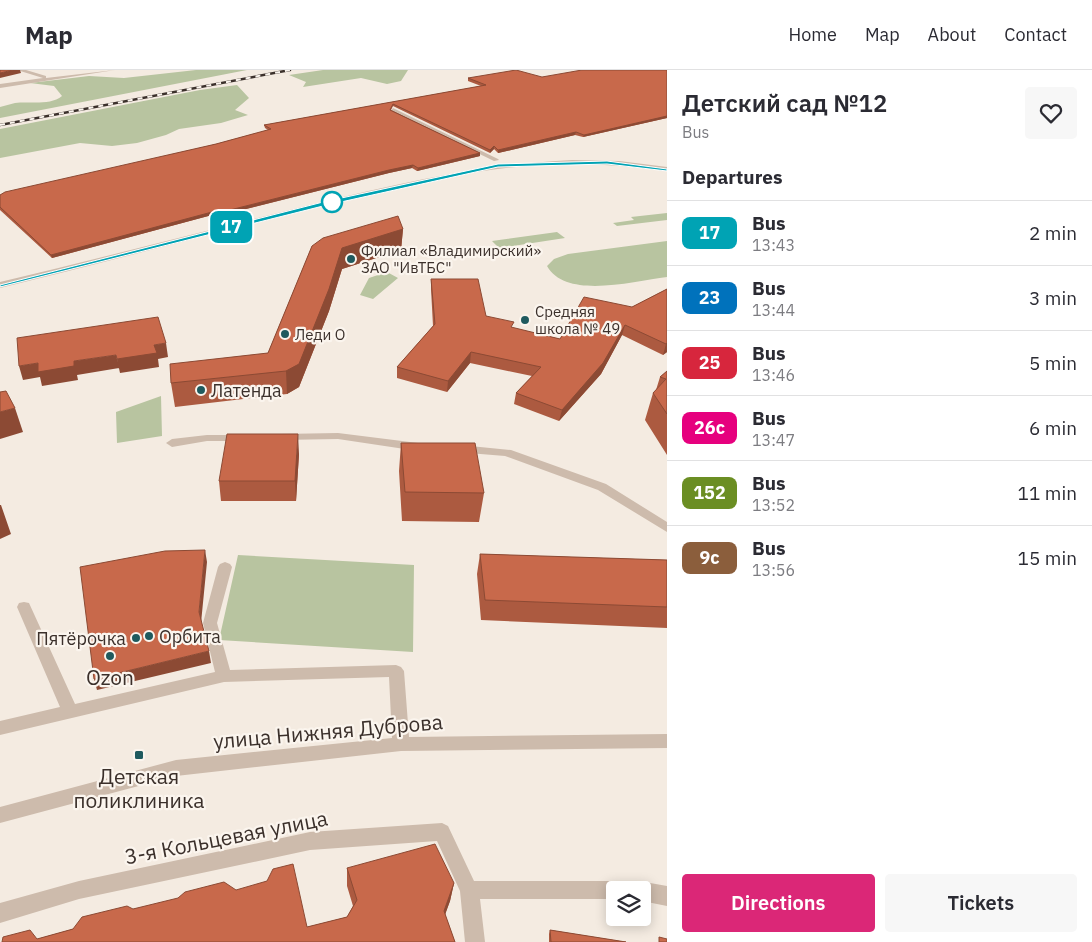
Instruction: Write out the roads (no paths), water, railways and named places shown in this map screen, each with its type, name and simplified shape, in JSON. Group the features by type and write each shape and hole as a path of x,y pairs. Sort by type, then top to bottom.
{"street":[{"path":"20,70 49,79"},
{"path":"0,86 112,70"},
{"path":"16,84 30,89"},
{"path":"393,110 496,160"},
{"path":"0,285 332,202 498,166 607,162 667,170"},
{"path":"273,437 338,436 428,447"},
{"path":"172,443 207,438 254,437"},
{"path":"447,448 508,453 602,487 645,512 667,528"},
{"path":"224,676 210,623 225,567"},
{"path":"24,607 70,712"},
{"path":"0,728 224,676 396,671 401,744"},
{"name":"улица Нижняя Дуброва","path":"0,815 176,768 401,744 667,741"},
{"name":"3-я Кольцевая улица","path":"0,913 79,890 310,840 442,832 469,890"},
{"path":"475,942 469,890 606,890"},
{"path":"651,892 667,896"}],"railway":[{"path":"0,125 290,70"}],"place":[{"name":"Филиал «Владимирский» ЗАО \"ИвТБС\"","path":"351,259"},
{"name":"Средняя школа № 49","path":"525,320"},
{"name":"Леди О","path":"285,334"},
{"name":"Латенда","path":"201,390"},
{"name":"Орбита","path":"149,636"},
{"name":"Пятёрочка","path":"136,638"},
{"name":"Ozon","path":"110,656"},
{"name":"Детская поликлиника","path":"139,755"}]}
